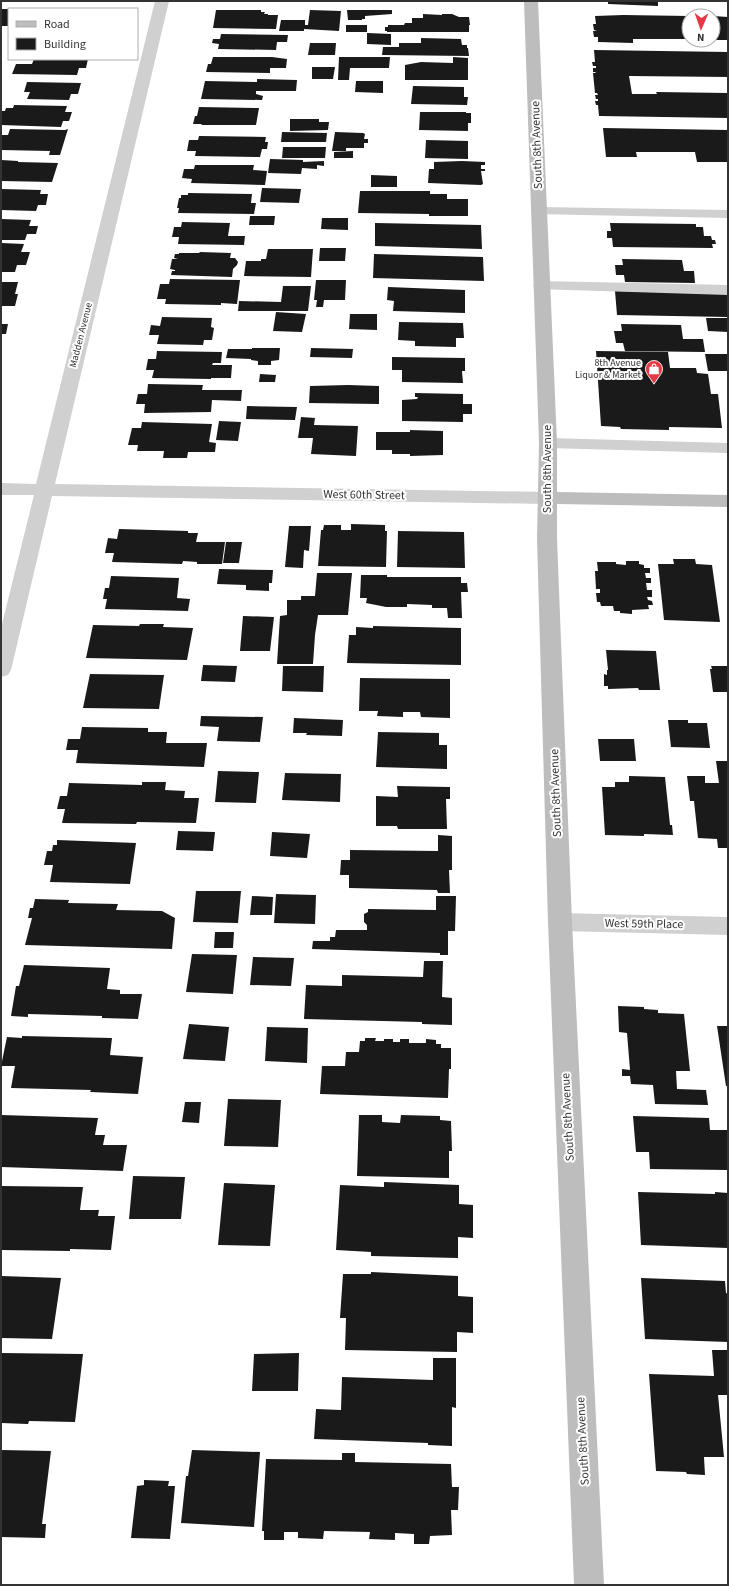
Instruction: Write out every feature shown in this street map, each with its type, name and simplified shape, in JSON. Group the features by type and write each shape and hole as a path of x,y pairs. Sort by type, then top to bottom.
{"street":[{"name":"Madden Avenue","path":"1,670 162,1"},
{"name":"South 8th Avenue","path":"531,1 548,443 547,539 560,922 589,1585"},
{"name":"West 60th Street","path":"1,488 728,501"},
{"name":"West 59th Place","path":"560,922 728,926"}],"lane":[{"path":"539,211 728,214"},
{"path":"541,286 728,290"},
{"path":"548,443 728,448"}],"building":[{"path":"608,1 658,1 658,6 608,4"},
{"path":"1,9 8,9 8,26 1,26"},
{"path":"216,10 261,10 261,12 265,12 264,14 278,15 276,29 213,28"},
{"path":"310,10 341,11 339,31 304,29 304,31 279,31 281,20 305,20 305,25 308,25"},
{"path":"347,10 392,10 392,14 365,16 365,19 362,20 348,20"},
{"path":"423,14 452,14 459,17 469,17 469,32 385,31 385,27 388,27 388,25 404,25 405,23 412,23 412,18 423,18"},
{"path":"595,16 681,16 681,39 633,39 633,43 598,42 598,37 594,37 593,31 597,31 594,30 593,24 596,24"},
{"path":"721,17 728,17 728,40 721,40"},
{"path":"346,25 367,25 367,32 346,32"},
{"path":"367,33 391,34 391,45 367,44"},
{"path":"221,34 288,35 287,42 277,42 276,50 218,49 219,44 212,43 213,39 220,39"},
{"path":"421,38 461,39 462,45 467,45 469,56 382,55 383,47 399,47 399,43 421,43"},
{"path":"310,43 336,43 335,55 308,55"},
{"path":"594,50 728,52 728,77 629,76 632,94 657,94 656,92 728,93 728,118 599,116 598,105 596,105 595,101 598,101 598,99 596,99 595,95 598,95 595,93 593,73 596,73 593,72 593,68 596,68 596,66 593,66 592,62 595,62"},
{"path":"213,57 272,57 287,59 286,68 270,68 270,73 206,72 208,64 211,64"},
{"path":"339,57 390,57 389,68 350,68 349,80 338,80"},
{"path":"453,57 468,58 468,80 405,80 405,65 421,62 453,63"},
{"path":"34,60 88,60 86,68 79,68 77,75 12,74 16,64 32,64"},
{"path":"312,67 335,67 333,79 312,79"},
{"path":"257,79 297,80 296,91 256,91 256,94 263,96 262,100 201,99 205,81 257,82"},
{"path":"356,81 383,81 383,93 355,92"},
{"path":"27,82 81,83 78,94 71,94 69,100 27,99 30,92 24,92"},
{"path":"413,86 464,87 464,97 468,97 467,105 411,104"},
{"path":"14,105 67,106 65,112 72,112 69,121 63,121 61,127 1,125 1,111 5,111 6,108 13,108"},
{"path":"199,107 259,108 256,125 193,124"},
{"path":"420,112 471,113 471,123 468,123 468,131 419,130"},
{"path":"290,119 319,119 319,122 329,122 328,130 290,131"},
{"path":"603,128 728,130 728,162 697,162 695,152 636,152 637,157 606,157"},
{"path":"10,129 68,129 60,155 49,155 50,151 1,150 1,135 8,135"},
{"path":"282,132 327,133 326,142 281,142"},
{"path":"335,132 363,133 365,134 364,139 368,139 368,143 364,143 364,148 346,148 346,151 332,151"},
{"path":"199,136 266,137 265,142 268,142 267,149 262,149 260,157 195,156 196,151 187,151 189,140 198,140"},
{"path":"426,140 468,141 468,159 425,158"},
{"path":"283,147 326,147 325,158 282,158"},
{"path":"353,151 353,158 334,158 334,152"},
{"path":"270,159 303,160 303,162 324,161 324,166 317,165 317,169 302,168 301,174 268,173"},
{"path":"1,160 58,163 52,182 1,181"},
{"path":"434,162 485,162 485,165 481,165 481,169 485,169 485,171 481,171 483,184 428,183 429,169 434,169"},
{"path":"195,165 254,165 253,170 267,171 265,185 191,183 192,179 182,178 184,169 194,169"},
{"path":"371,175 397,176 397,187 371,187"},
{"path":"262,188 301,189 299,203 260,202"},
{"path":"1,189 41,190 40,194 48,194 46,205 38,205 36,211 1,210"},
{"path":"360,191 430,191 430,194 447,194 447,199 468,199 468,216 358,213"},
{"path":"188,193 252,194 251,203 256,203 254,214 178,213 179,208 177,208 179,198 181,198 181,195 188,195"},
{"path":"250,216 275,216 274,225 249,225"},
{"path":"322,218 348,218 348,230 321,229"},
{"path":"1,219 31,220 29,226 38,226 36,234 27,234 25,240 1,240"},
{"path":"182,222 230,223 228,236 245,236 244,245 178,244 179,237 172,237 174,227 181,227"},
{"path":"375,223 481,225 482,249 375,246"},
{"path":"610,223 696,224 696,227 703,227 704,236 711,236 712,240 715,240 716,244 712,244 713,248 613,247 612,238 607,238 607,231 611,231"},
{"path":"1,243 24,244 21,252 30,252 26,265 17,265 15,272 1,272"},
{"path":"320,248 346,248 345,261 319,261"},
{"path":"268,249 313,249 311,277 244,276 246,261 261,261 261,259 266,259"},
{"path":"200,252 231,253 230,258 235,258 238,262 233,269 232,277 171,275 172,271 175,271 170,269 172,259 178,259 174,258 175,254"},
{"path":"374,254 483,257 484,281 373,278"},
{"path":"622,259 682,260 684,271 694,271 695,283 625,282 624,275 616,275 615,265 623,265"},
{"path":"170,279 240,280 237,304 165,304 166,299 157,299 160,284 169,284"},
{"path":"316,280 346,280 345,300 324,300 323,307 316,307 317,300 314,300"},
{"path":"1,282 18,282 15,294 18,294 15,306 1,306"},
{"path":"283,286 311,286 308,311 238,311 239,301 281,302"},
{"path":"388,287 465,290 465,313 393,311 394,301 387,300"},
{"path":"615,291 728,293 728,317 617,315"},
{"path":"276,312 306,314 302,332 273,331"},
{"path":"350,314 377,314 377,330 349,329"},
{"path":"162,317 212,318 211,327 214,328 212,340 204,340 203,345 157,344 159,335 149,335 151,325 160,326"},
{"path":"706,318 728,318 728,332 708,331"},
{"path":"399,322 463,323 464,338 456,338 456,347 415,346 415,341 398,340"},
{"path":"1,324 8,324 6,334 1,334"},
{"path":"621,324 681,325 683,339 703,339 705,352 625,351 623,343 616,343 614,331 622,331"},
{"path":"280,348 279,360 271,361 271,365 258,365 258,361 251,359 226,358 228,349"},
{"path":"311,348 353,349 352,358 310,357"},
{"path":"157,351 222,352 221,363 213,363 212,365 232,365 231,378 152,378 154,370 146,370 148,359 156,359"},
{"name":"8th Avenue Liquor & Market","path":"596,351 668,352 670,368 696,368 697,373 708,374 711,394 718,394 722,428 669,427 669,430 621,429 620,427 601,426"},
{"path":"705,354 728,354 728,371 708,371"},
{"path":"392,357 465,358 465,371 462,371 463,383 402,382 402,370 392,370"},
{"path":"260,374 276,375 275,382 259,382"},
{"path":"148,384 203,385 202,390 242,390 241,401 212,400 211,412 144,413 145,404 136,404 138,394 147,394"},
{"path":"310,386 379,386 379,404 309,403"},
{"path":"415,393 463,394 463,404 472,404 472,414 463,414 463,422 402,421 402,400 417,399 418,397 415,397"},
{"path":"247,406 297,407 295,420 246,419"},
{"path":"301,417 315,418 314,425 358,426 356,456 311,454 313,438 298,438"},
{"path":"219,421 241,422 238,441 216,440"},
{"path":"142,422 212,424 209,442 216,443 215,452 188,452 187,458 163,458 164,451 137,451 138,445 128,445 132,428 141,428"},
{"path":"410,430 443,431 443,455 410,456 410,454 392,454 392,450 376,450 376,432 410,432"},
{"path":"351,524 385,525 385,531 387,531 386,567 318,566 321,530 323,530 324,525 341,525 341,530 351,530"},
{"path":"289,526 311,526 309,551 304,550 303,568 285,567"},
{"path":"119,529 188,531 188,533 198,533 196,542 225,542 222,564 197,564 197,562 183,561 182,564 112,562 114,553 105,553 108,538 117,539"},
{"path":"398,531 464,532 465,568 397,567"},
{"path":"226,542 242,542 239,563 223,563"},
{"path":"673,559 695,559 696,564 712,565 720,622 664,620 658,564 674,564"},
{"path":"626,561 639,561 639,564 644,565 644,568 650,568 650,573 645,573 646,578 651,578 651,583 646,583 647,590 652,590 652,597 647,597 648,600 652,601 653,605 648,605 649,609 632,610 632,614 614,611 613,606 601,606 600,602 597,602 596,593 600,593 600,589 596,589 595,571 598,571 597,562 616,562 616,564 626,565"},
{"path":"219,569 273,570 272,583 269,583 269,591 246,590 246,585 217,584"},
{"path":"317,573 352,573 348,615 318,615 313,664 277,664 280,616 287,615 287,600 301,600 301,596 315,596"},
{"path":"361,575 387,575 387,577 461,577 461,583 467,583 468,592 461,592 462,618 448,618 447,608 432,608 432,605 407,604 407,607 386,607 366,603 367,598 360,598"},
{"path":"111,576 179,578 177,598 190,599 188,611 105,609 107,599 103,599 105,588 109,588"},
{"path":"243,616 274,617 270,651 240,651"},
{"path":"140,624 164,624 163,627 193,628 187,660 86,658 93,625 139,626"},
{"path":"373,626 461,628 461,665 347,663 349,635 356,635 356,627 373,628"},
{"path":"606,650 656,651 660,690 639,690 638,688 608,689 608,686 604,686 604,674 607,675 608,670"},
{"path":"203,665 237,666 235,682 201,681"},
{"path":"283,666 324,666 323,692 282,691"},
{"path":"711,666 728,666 728,692 713,692 710,669 712,669"},
{"path":"90,674 164,675 159,709 83,708"},
{"path":"360,678 450,679 450,718 421,717 420,712 403,712 403,717 377,716 378,711 359,711"},
{"path":"201,716 263,717 260,742 217,741 219,727 200,726"},
{"path":"294,718 343,720 342,736 306,735 307,733 293,733"},
{"path":"668,720 688,720 688,723 707,723 710,748 671,747"},
{"path":"82,727 148,728 148,732 167,732 166,743 207,743 204,767 76,763 78,750 66,750 68,739 80,739"},
{"path":"378,732 439,733 439,745 447,745 447,769 376,767"},
{"path":"598,739 634,739 636,761 600,761"},
{"path":"716,761 728,761 728,848 718,848 717,839 698,838 694,801 690,801 687,776 705,776 705,783 719,783"},
{"path":"218,771 259,772 256,803 215,802"},
{"path":"285,773 341,774 340,802 282,800"},
{"path":"629,776 665,777 670,825 672,825 673,835 605,835 602,787 615,787 615,782 629,782"},
{"path":"142,782 166,782 165,790 185,791 184,798 199,798 196,823 62,823 65,809 57,809 60,796 67,796 69,783 142,785"},
{"path":"397,786 450,787 450,799 446,799 447,829 398,829 397,826 376,826 376,796 398,797"},
{"path":"178,831 215,832 213,851 176,850"},
{"path":"272,832 310,834 307,858 270,856"},
{"path":"438,835 452,836 452,870 449,870 450,893 438,893 437,890 349,888 349,875 340,875 341,860 350,860 350,850 438,851"},
{"path":"57,840 136,843 130,884 50,882 53,865 44,865 47,851 52,851 53,845 57,845"},
{"path":"196,891 241,891 238,923 193,922"},
{"path":"276,894 316,895 315,924 274,923"},
{"path":"252,896 273,897 272,915 250,915"},
{"path":"436,896 456,896 455,931 448,931 448,955 440,955 440,953 312,949 313,941 330,941 330,937 335,937 336,930 367,930 367,925 364,922 364,914 368,912 368,909 436,910"},
{"path":"35,899 69,900 68,903 118,904 116,910 162,911 175,918 172,949 25,945 32,918 28,918 30,908 33,908"},
{"path":"215,932 234,932 233,948 214,948"},
{"path":"192,954 237,955 233,994 186,992"},
{"path":"253,957 294,958 291,986 250,985"},
{"path":"424,961 443,961 442,997 452,998 452,1025 422,1024 422,1022 304,1019 306,985 342,986 342,975 423,977"},
{"path":"24,965 110,968 107,989 120,990 120,994 142,994 138,1019 102,1018 102,1016 28,1014 28,1017 11,1016 16,986 19,986"},
{"path":"618,1006 644,1007 644,1009 658,1010 658,1013 684,1014 690,1071 676,1071 677,1089 706,1090 708,1105 655,1104 653,1085 631,1084 630,1076 622,1076 622,1069 630,1070 627,1033 619,1032"},
{"path":"189,1024 229,1027 225,1061 183,1059"},
{"path":"717,1026 728,1026 728,1086 726,1086"},
{"path":"267,1027 308,1028 307,1063 265,1061"},
{"path":"22,1036 112,1038 110,1055 143,1057 138,1094 90,1092 91,1090 11,1088 15,1066 1,1066 7,1037 22,1038"},
{"path":"365,1038 376,1038 375,1041 393,1039 393,1042 400,1042 400,1039 409,1039 409,1043 426,1043 426,1039 436,1040 436,1044 441,1044 441,1048 451,1048 451,1069 449,1069 448,1098 320,1094 322,1066 345,1066 346,1052 359,1052 360,1041 365,1041"},
{"path":"228,1099 281,1100 278,1147 224,1146"},
{"path":"185,1102 201,1102 199,1123 182,1122"},
{"path":"1,1115 98,1118 95,1135 105,1135 103,1145 127,1145 123,1171 1,1167"},
{"path":"359,1115 382,1115 382,1122 400,1123 401,1115 440,1116 440,1120 451,1121 452,1151 449,1151 449,1178 357,1176"},
{"path":"633,1116 709,1118 710,1130 728,1130 728,1170 650,1169 649,1152 636,1152"},
{"path":"133,1176 185,1177 181,1219 129,1219"},
{"path":"384,1182 459,1185 459,1204 473,1205 473,1238 458,1237 458,1258 371,1256 371,1252 336,1250 340,1185 384,1187"},
{"path":"224,1183 275,1185 270,1246 218,1245"},
{"path":"1,1186 83,1187 80,1210 99,1210 98,1216 115,1216 111,1250 1,1250"},
{"path":"638,1192 728,1193 728,1248 641,1245"},
{"path":"371,1272 458,1276 458,1296 473,1297 473,1333 457,1332 457,1352 345,1350 346,1318 340,1318 343,1274 371,1274"},
{"path":"1,1276 61,1278 52,1339 1,1338"},
{"path":"641,1278 725,1281 726,1293 728,1294 728,1342 645,1339"},
{"path":"712,1350 728,1350 728,1395 718,1395 724,1457 704,1457 705,1475 687,1474 686,1472 656,1471 649,1374 714,1376"},
{"path":"1,1353 83,1354 75,1422 29,1421 28,1424 1,1423"},
{"path":"299,1353 298,1391 252,1391 254,1354"},
{"path":"433,1358 456,1358 456,1408 452,1407 452,1446 428,1445 428,1443 314,1439 316,1409 341,1410 342,1377 433,1380"},
{"path":"1,1450 51,1451 42,1524 46,1524 45,1538 1,1537"},
{"path":"192,1450 260,1452 254,1527 181,1523 186,1476 188,1476"},
{"path":"342,1453 355,1453 355,1462 451,1464 452,1487 459,1487 458,1510 451,1510 452,1535 430,1536 429,1544 414,1544 414,1534 395,1533 395,1540 369,1539 370,1532 324,1531 323,1539 298,1538 298,1532 284,1532 284,1540 264,1540 264,1531 262,1531 266,1459 342,1460"},
{"path":"144,1480 169,1481 168,1486 175,1486 170,1539 131,1538 137,1486 144,1485"}],"place":[{"name":"8th Avenue Liquor & Market","path":"654,384"}]}
